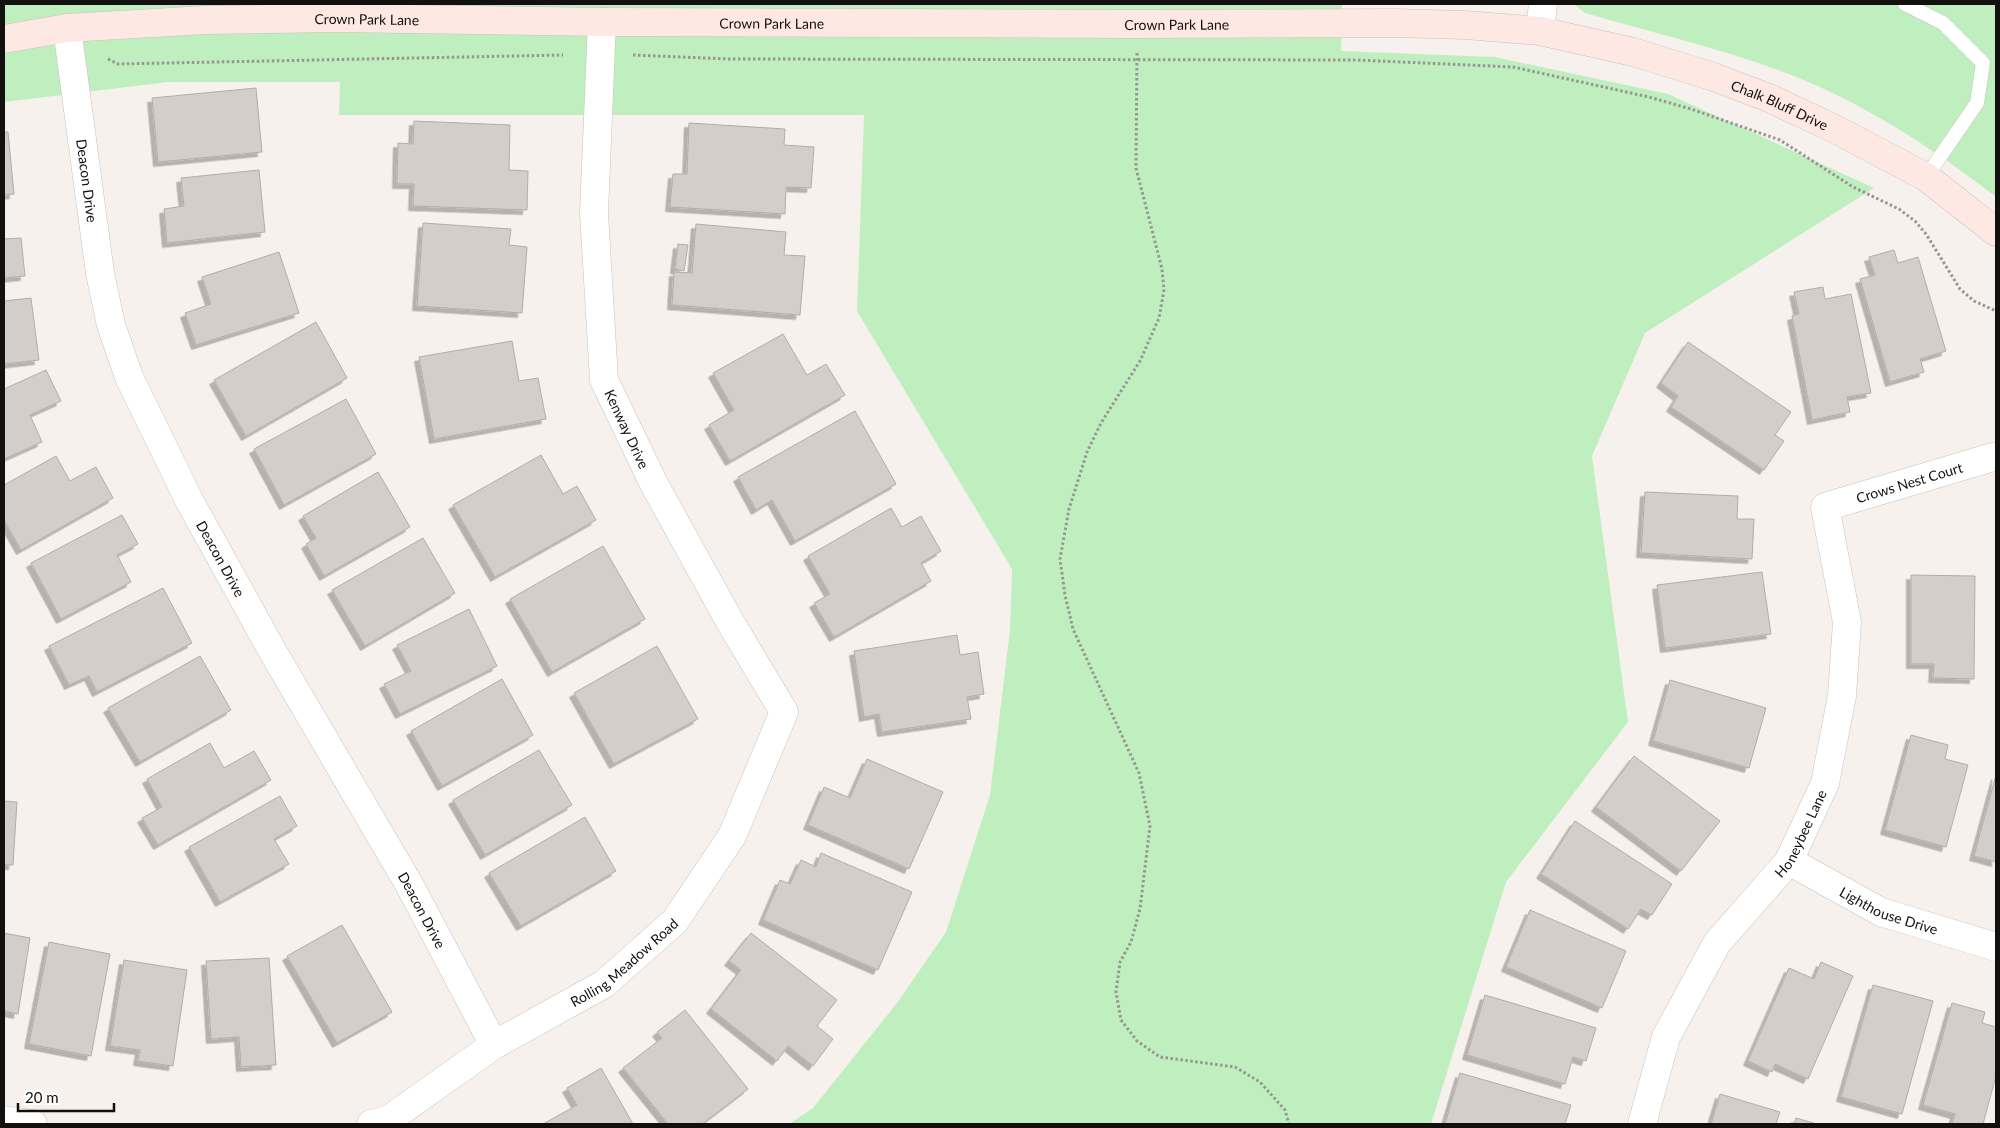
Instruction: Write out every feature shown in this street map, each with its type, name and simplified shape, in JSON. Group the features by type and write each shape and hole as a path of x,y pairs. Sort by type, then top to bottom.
{"street":[{"path":"1540,31 1543,4"},
{"name":"Crown Park Lane","path":"4,39 67,28 336,11 602,22 1395,23 1465,25 1540,31"},
{"name":"Kenway Drive","path":"602,22 594,213 604,380 654,484 729,620 784,712"},
{"name":"Deacon Drive","path":"67,28 100,272 111,325 129,377 190,502 273,652 410,886 494,1046"},
{"name":"Chalk Bluff Drive","path":"1540,31 1633,52 1710,76 1769,98 1926,177 1996,232"},
{"name":"Crows Nest Court","path":"1825,507 1992,457"},
{"name":"Honeybee Lane","path":"1642,1124 1666,1037 1717,944 1789,861 1825,784 1842,696 1847,622 1825,507"},
{"name":"Rolling Meadow Road","path":"371,1124 388,1120 494,1046 604,984 675,921 732,836 784,712"},
{"name":"Lighthouse Drive","path":"1789,861 1881,912 1996,947"},
{"path":"4,1120 33,1124"}],"lane":[{"path":"1905,4 1943,23 1983,63 1977,103 1926,177"}],"path":[{"path":"1137,52 1136,168 1162,269 1164,290 1159,318 1140,361 1101,423 1088,452 1069,509 1060,559 1064,595 1073,629 1139,773 1150,826 1140,909 1131,942 1120,962 1116,992 1121,1020 1137,1041 1160,1057 1235,1067 1260,1082 1285,1110 1290,1124"},
{"path":"108,59 118,64 563,54"},
{"path":"632,55 739,59 1357,60 1513,67 1675,104 1780,140 1853,187 1899,209 1915,221 1926,234 1960,289 1974,301 1996,311"}],"green space":[{"path":"4,4 1342,4 1341,51 1495,57 1668,94 1874,188 1645,333 1592,456 1628,722 1506,882 1431,1124 789,1124 813,1108 897,1003 946,932 990,795 1010,630 1012,569 857,311 864,115 339,115 340,82 168,82 4,102"},
{"path":"1573,4 1996,4 1996,197 1905,133 1831,92 1752,61 1585,13"}],"building":[{"path":"256,88 262,152 158,162 152,98"},
{"path":"414,121 510,125 509,170 528,171 527,210 413,206 414,184 397,184 398,143 413,144"},
{"path":"689,123 785,129 784,145 814,147 811,188 786,187 785,214 670,207 673,174 687,174"},
{"path":"4,132 8,132 14,194 4,195"},
{"path":"259,170 265,232 167,243 164,209 184,206 181,178"},
{"path":"423,223 511,229 509,245 527,247 522,313 417,306"},
{"path":"696,224 786,232 784,255 805,256 800,315 672,305 674,272 692,273"},
{"path":"21,238 25,276 4,278 4,239"},
{"path":"678,244 688,245 684,271 675,269"},
{"path":"1894,250 1898,263 1918,257 1946,351 1920,359 1924,372 1890,382 1860,279 1875,275 1869,257"},
{"path":"279,252 299,313 196,345 185,313 211,304 202,277"},
{"path":"1823,287 1825,299 1851,294 1871,393 1847,397 1850,412 1812,420 1792,316 1799,314 1794,292"},
{"path":"31,298 39,360 4,364 4,301"},
{"path":"316,322 347,378 246,436 214,380"},
{"path":"783,334 807,375 826,364 845,395 730,461 709,425 734,410 713,373"},
{"path":"512,341 519,381 538,378 546,419 434,439 419,357"},
{"path":"1688,342 1791,412 1775,435 1784,441 1764,470 1671,407 1678,396 1661,383"},
{"path":"46,370 61,401 30,415 42,442 4,459 4,389"},
{"path":"346,399 376,454 284,505 254,449"},
{"path":"855,411 896,484 795,541 772,500 756,510 738,477"},
{"path":"541,455 563,494 577,486 596,520 495,577 453,505"},
{"path":"56,456 70,481 96,467 113,498 21,550 4,520 4,485"},
{"path":"378,472 410,527 324,576 306,544 316,538 303,516"},
{"path":"1645,492 1738,496 1737,519 1754,519 1752,559 1641,553"},
{"path":"891,508 902,527 921,516 941,551 921,563 931,581 834,637 814,603 830,594 808,556"},
{"path":"122,515 138,544 117,555 131,582 61,619 31,563"},
{"path":"423,538 455,593 365,646 332,590"},
{"path":"603,546 645,619 552,672 510,599"},
{"path":"1762,572 1771,634 1665,648 1657,585"},
{"path":"1911,575 1975,576 1974,679 1933,678 1934,664 1911,664"},
{"path":"163,588 192,643 97,692 89,676 69,685 49,646"},
{"path":"469,609 497,666 400,714 384,684 411,671 397,645"},
{"path":"957,635 960,655 978,652 984,694 967,697 971,719 882,732 879,714 864,717 854,651"},
{"path":"657,646 698,719 614,764 574,693"},
{"path":"200,656 231,710 140,762 108,708"},
{"path":"502,679 533,735 442,786 411,731"},
{"path":"1670,680 1766,708 1749,768 1653,741"},
{"path":"1911,735 1948,745 1945,759 1968,765 1946,847 1885,830"},
{"path":"210,743 224,768 254,751 271,780 158,845 142,818 162,807 147,779"},
{"path":"539,750 572,805 485,855 453,800"},
{"path":"1634,756 1720,821 1681,871 1596,807"},
{"path":"867,759 943,792 909,869 808,825 824,787 850,798"},
{"path":"1996,775 1996,862 1974,856"},
{"path":"280,796 297,826 274,839 289,864 220,902 189,847"},
{"path":"4,801 17,802 13,865 4,865"},
{"path":"585,817 616,871 521,926 489,873"},
{"path":"1575,821 1672,884 1652,915 1641,909 1628,929 1541,874"},
{"path":"821,853 912,892 878,970 763,920 780,880 790,884 801,860 816,867"},
{"path":"1530,910 1626,951 1602,1008 1506,967"},
{"path":"342,925 392,1012 337,1043 287,956"},
{"path":"4,933 30,938 18,1014 4,1011"},
{"path":"751,933 837,1000 817,1026 833,1039 813,1066 788,1046 777,1061 711,1009 741,970 729,961"},
{"path":"49,942 110,954 91,1056 29,1044"},
{"path":"269,958 276,1065 241,1067 239,1037 211,1039 206,961"},
{"path":"124,960 187,970 173,1066 138,1061 140,1050 110,1046"},
{"path":"1821,962 1853,976 1808,1079 1775,1064 1772,1072 1748,1061 1789,968 1814,979"},
{"path":"1873,985 1933,1001 1902,1114 1841,1097"},
{"path":"1485,995 1596,1028 1586,1061 1573,1057 1565,1084 1467,1055"},
{"path":"1952,1003 1985,1012 1982,1023 1996,1027 1996,1076 1983,1124 1952,1124 1955,1114 1923,1105"},
{"path":"685,1010 748,1089 702,1124 668,1124 623,1068 662,1038 657,1032"},
{"path":"601,1068 633,1124 543,1124 577,1105 567,1088"},
{"path":"1460,1073 1571,1105 1565,1124 1445,1124"},
{"path":"1720,1094 1780,1112 1776,1124 1711,1124"},
{"path":"1796,1118 1817,1124 1794,1124"}]}
